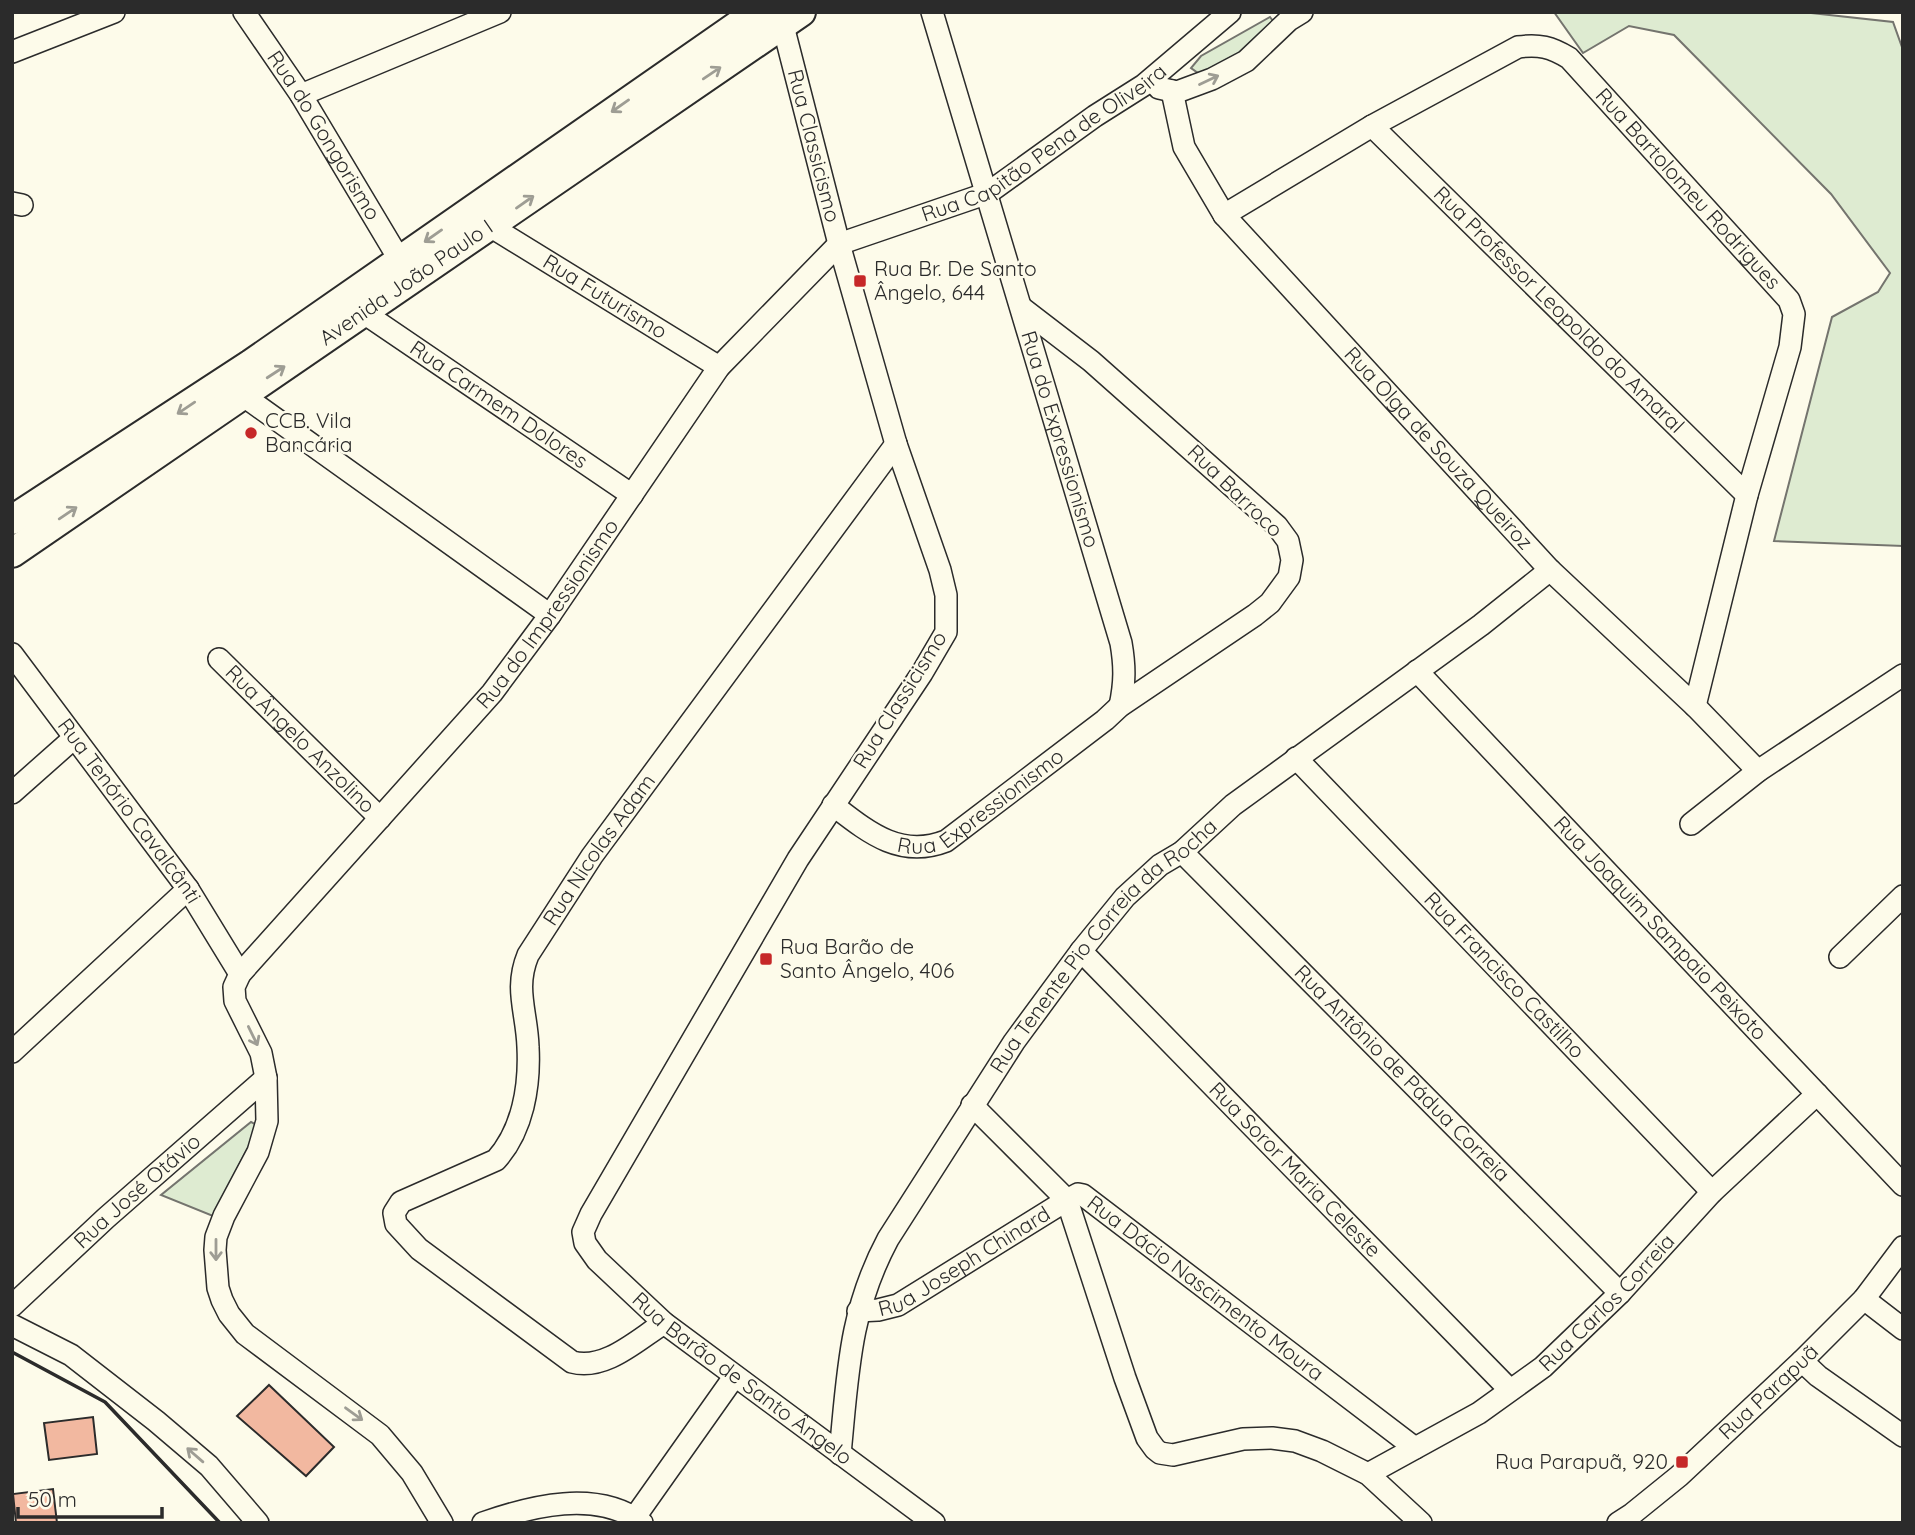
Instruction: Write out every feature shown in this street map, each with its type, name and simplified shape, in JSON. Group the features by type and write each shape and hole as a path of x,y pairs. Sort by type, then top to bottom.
{"main road":[{"name":"Avenida João Paulo I","path":"12,520 218,386 757,12"},
{"name":"Avenida João Paulo I","path":"12,553 490,226 787,17"}],"street":[{"path":"12,52 114,12"},
{"name":"Rua do Gongorismo","path":"244,12 301,94 400,259"},
{"path":"301,94 500,12"},
{"name":"Rua do Expressionismo","path":"933,12 1121,643 1125,685 1120,706"},
{"name":"Rua Capitão Pena de Oliveira","path":"839,244 988,193 1144,85 1230,12"},
{"path":"1144,85 1177,92 1198,85 1246,61 1292,15"},
{"name":"Rua Classicismo","path":"591,1214 737,961 833,804 922,673 946,632 946,595 940,570 896,444 839,244 787,17"},
{"name":"Rua Bartolomeu Rodrigues","path":"1224,215 1372,126 1518,47 1535,44 1545,46 1569,58 1789,300 1794,314 1790,347 1747,495 1695,706"},
{"name":"Rua Olga de Souza Queiroz","path":"1172,90 1184,147 1224,215 1550,570 1695,706 1758,771"},
{"name":"Rua Professor Leopoldo do Amaral","path":"1372,126 1747,495"},
{"name":"Rua Futurismo","path":"490,226 719,367"},
{"name":"Rua do Impressionismo","path":"240,974 492,693 550,615 719,367 839,244"},
{"name":"Rua Barroco","path":"1022,308 1111,378 1261,510 1288,541 1292,560 1289,577 1270,603 1120,706"},
{"name":"Rua Carmem Dolores","path":"364,313 632,495"},
{"path":"241,394 550,615"},
{"name":"Rua Nicolas Adam","path":"664,1323 607,1360 590,1365 572,1362 419,1249 396,1224 395,1208 401,1202 496,1160 505,1149 518,1125 526,1089 528,1048 520,997 523,969 528,955 600,846 896,444"},
{"name":"Rua Tenente Pio Correia da Rocha","path":"840,1454 848,1368 858,1311 870,1275 888,1239 972,1105 1014,1042 1081,951 1125,897 1160,865 1182,852 1233,805 1481,625 1550,570"},
{"name":"Rua Tenório Cavalcânti","path":"12,654 188,889 240,974"},
{"name":"Rua Ângelo Anzolino","path":"219,659 380,818"},
{"name":"Rua Joaquim Sampaio Peixoto","path":"1417,671 1903,1185"},
{"path":"1691,824 1758,771 1903,676"},
{"name":"Rua Expressionismo","path":"833,804 878,837 913,847 934,846 947,841 1120,706"},
{"path":"12,793 74,738"},
{"name":"Rua Francisco Castilho","path":"1296,758 1712,1192"},
{"name":"Rua Antônio de Pádua Correia","path":"1182,852 1620,1293"},
{"path":"12,1052 188,889"},
{"path":"1840,957 1903,896"},
{"name":"Rua Soror Maria Celeste","path":"1081,951 1510,1390"},
{"path":"240,974 234,986 235,1001 261,1053 268,1108 266,1130 258,1152 224,1216 216,1237 218,1287 222,1300 245,1334 380,1435 412,1473 442,1523"},
{"name":"Rua José Otávio","path":"12,1306 106,1218 265,1078"},
{"name":"Rua Carlos Correia","path":"1368,1474 1479,1413 1543,1367 1620,1293 1712,1192 1817,1094"},
{"name":"Rua Dácio Nascimento Moura","path":"972,1105 1067,1200 1078,1194 1090,1197 1415,1448"},
{"path":"1067,1200 1125,1378 1147,1438 1155,1449 1160,1453 1173,1455 1243,1439 1272,1438 1295,1441 1368,1474 1421,1523"},
{"name":"Rua Joseph Chinard","path":"858,1311 898,1306 1067,1200"},
{"name":"Rua Barão de Santo Ângelo","path":"591,1214 583,1232 585,1243 597,1259 664,1323 934,1523"},
{"name":"Rua Parapuã","path":"1631,1520 1802,1361 1864,1299 1903,1247"},
{"path":"1864,1299 1903,1329"},
{"path":"12,1325 71,1355 146,1413 209,1466 258,1523"},
{"path":"1802,1361 1818,1376 1903,1436"},
{"path":"483,1523 514,1512 565,1503 606,1507 638,1520 734,1377"}],"green space":[{"path":"1554,12 1802,12 1893,22 1903,50 1903,546 1774,541 1832,317 1878,292 1890,273 1831,194 1674,35 1629,26 1583,53"},
{"path":"1270,17 1280,30 1205,78 1191,68 1201,56"},
{"path":"251,1122 259,1126 213,1216 161,1195"}],"building":[{"path":"269,1385 334,1447 306,1476 237,1416"},
{"path":"93,1417 97,1454 49,1460 44,1423"},
{"path":"53,1489 57,1523 16,1523 13,1494"}],"wall":[{"path":"12,1352 105,1402 220,1523"}],"place":[{"name":"Rua Br. De Santo Ângelo, 644","path":"860,281"},
{"name":"CCB. Vila Bancária","path":"251,433"},
{"name":"Rua Barão de Santo Ângelo, 406","path":"766,959"},
{"name":"Rua Parapuã, 920","path":"1682,1462"}]}
